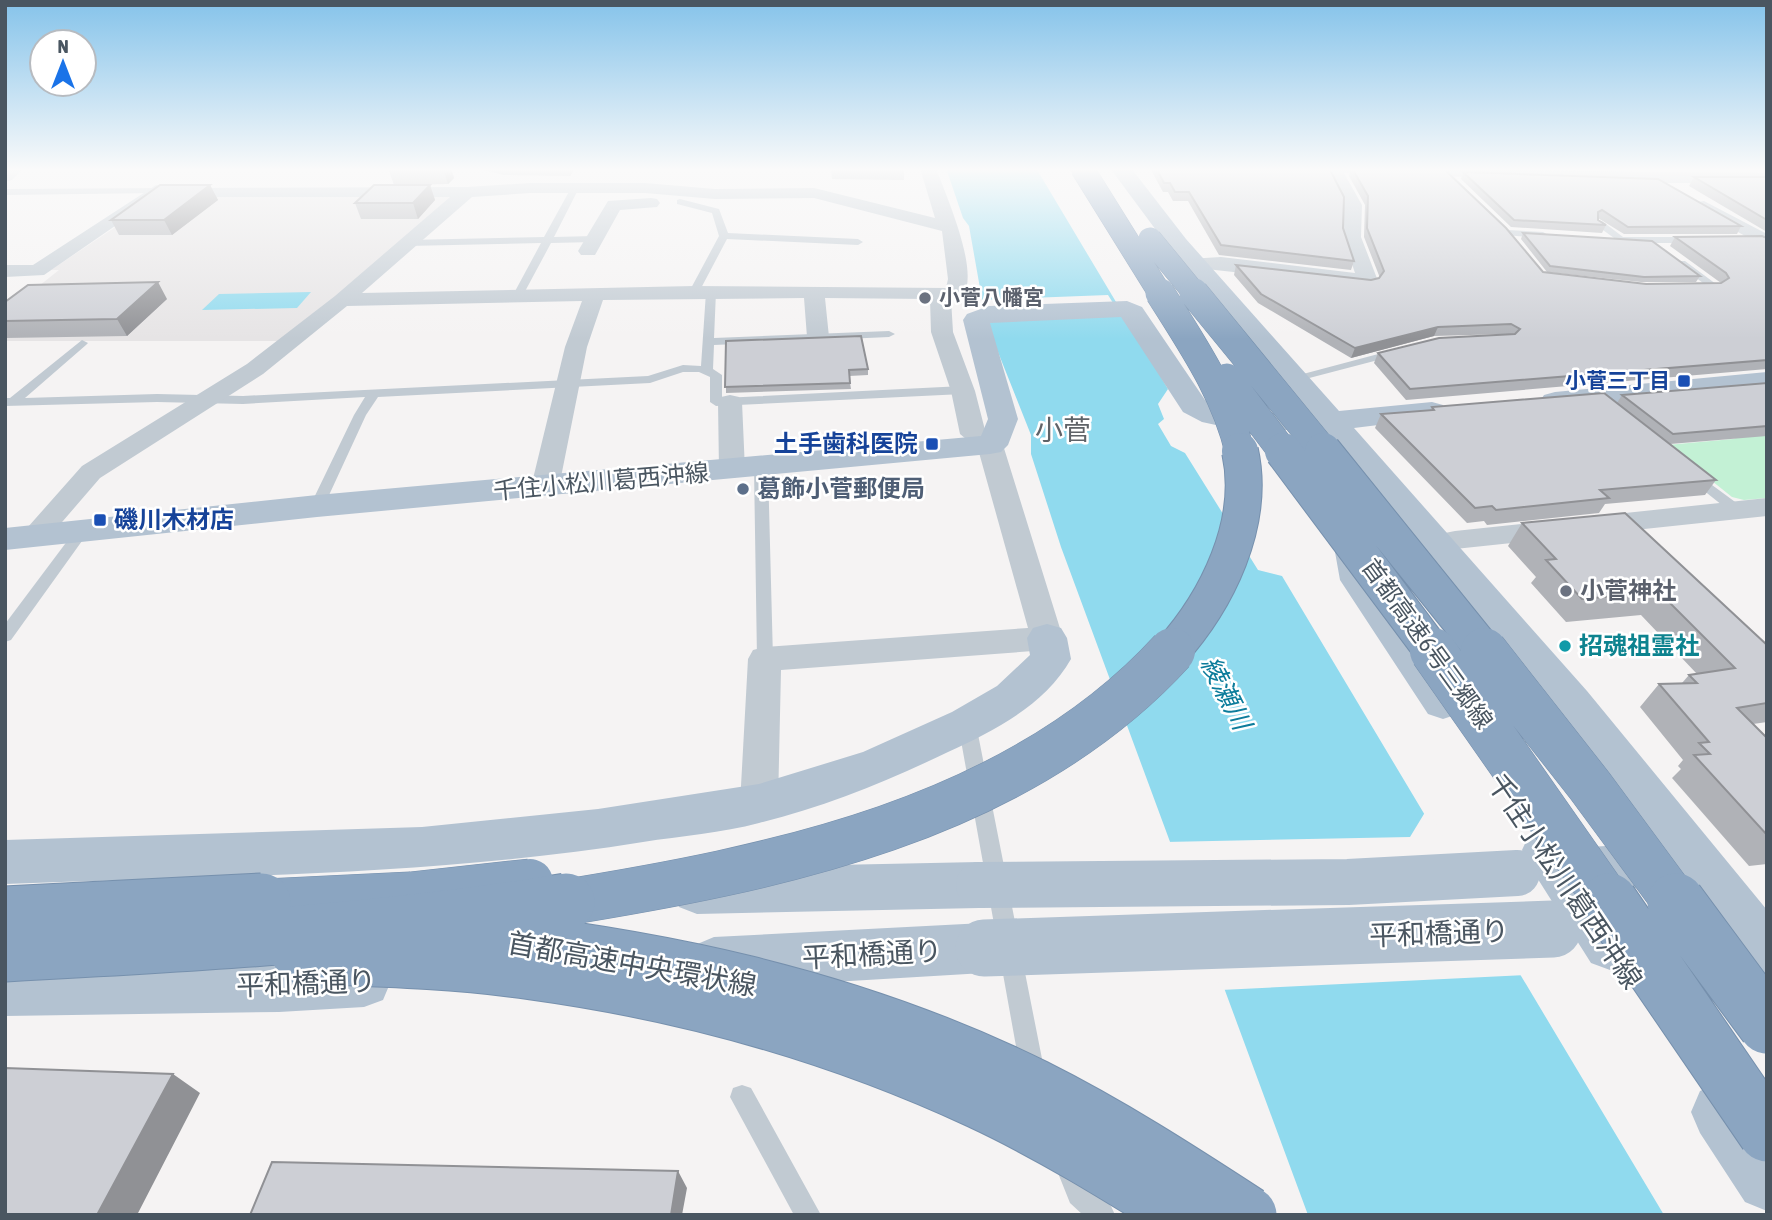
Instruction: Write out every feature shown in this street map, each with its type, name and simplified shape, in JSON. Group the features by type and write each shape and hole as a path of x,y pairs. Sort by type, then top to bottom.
{"highway":[{"path":"5,915 411,895 609,874 734,852 852,822 947,785 1026,745 1092,701 1144,654 1183,610 1207,566 1220,525 1226,481 1222,441 1213,410 1196,375 1095,225"},
{"name":"首都高速6号三郷線","path":"1111,225 1411,621 1535,793 1767,1133"},
{"path":"5,953 326,934 595,898 747,869 863,837 956,800 1042,757 1109,710 1158,667 1198,620 1223,572 1234,540 1243,483 1239,446 1212,378 1117,225"},
{"name":"首都高速6号三郷線","path":"1138,225 1449,606 1590,786 1767,1024"},
{"name":"首都高速中央環状線","path":"5,927 193,923 328,926 461,936 595,951 687,968 763,986 834,1008 925,1040 1002,1072 1176,1167 1248,1215"},
{"name":"首都高速中央環状線","path":"5,960 177,956 357,958 453,963 587,978 673,995 822,1036 992,1105 1079,1152 1182,1215"}],"main road":[{"name":"千住小松川葛西沖線","path":"1165,225 1572,702 1753,933"},
{"path":"990,445 997,438 1003,419 976,320 989,314 1118,309 1133,313 1194,406 1202,413 1223,420 1261,424 1465,408"},
{"path":"1530,403 1601,402 1767,381"},
{"name":"千住小松川葛西沖線","path":"1329,419 1359,580 1575,928 1767,1180"},
{"name":"千住小松川葛西沖線","path":"20,537 317,506 990,445"},
{"path":"5,862 422,848 598,829 759,804 876,766 967,724 1012,697 1051,659 1047,638"},
{"path":"5,906 979,885 1348,881 1698,862"},
{"name":"平和橋通り","path":"5,989 279,986 984,948 1575,928 1753,933"}],"street":[{"path":"5,271 37,271 105,225"},
{"path":"20,537 91,472 255,369 342,300 427,225"},
{"path":"591,245 603,225"},
{"path":"940,225 951,228"},
{"path":"342,300 703,292 928,292 941,295 956,292 958,279 949,225"},
{"path":"1195,263 1221,263 1368,281 1352,237 1352,225"},
{"path":"1737,225 1764,241"},
{"path":"814,292 818,337"},
{"path":"545,487 568,383 594,294"},
{"path":"759,804 765,659 1047,638 990,445 973,434 963,390 943,332 938,307 941,295"},
{"path":"730,402 746,469"},
{"path":"1455,540 1767,507"}],"lane":[{"path":"518,295 556,225"},
{"path":"706,369 708,342 703,292 724,236 720,225"},
{"path":"1499,225 1511,237 1559,236"},
{"path":"1602,225 1620,239"},
{"path":"724,236 858,242"},
{"path":"1598,239 1702,240"},
{"path":"407,243 548,240 591,245"},
{"path":"1740,240 1764,241"},
{"path":"1652,241 1662,248"},
{"path":"1673,256 1715,287 1690,288"},
{"path":"708,342 889,334"},
{"path":"8,404 82,343"},
{"path":"1294,378 1409,348"},
{"path":"8,404 205,400 650,379 676,369 706,369 716,375 716,402 963,390"},
{"path":"317,506 360,415 374,393"},
{"path":"1683,466 1737,510"},
{"path":"746,469 765,659"},
{"path":"5,636 82,531"},
{"path":"967,724 1033,1076 1079,1194 1102,1215"},
{"path":"742,1097 808,1215"}],"shaded area":[{"path":"119,225 420,225 283,341 5,341 5,313 59,270 51,270"}],"green space":[{"path":"1767,427 1767,498 1744,500 1732,497 1667,445 1733,439"}],"water":[{"name":"綾瀬川","path":"1070,225 1168,389 1158,404 1164,419 1158,424 1171,446 1185,453 1258,570 1282,576 1664,1215 1308,1215 1061,547 1031,454 1031,435 986,322 969,226"},
{"path":"311,292 297,308 202,310 219,294"}],"pier":[{"path":"1108,295 1120,314 994,320 989,324 979,300"},
{"path":"1427,809 1526,975 1221,990 1165,842 1410,837"}],"building":[{"path":"1209,225 1343,225 1354,261 1221,245"},
{"path":"1367,225 1503,225 1543,272 1646,284 1721,283 1729,278 1726,273 1675,237 1762,236 1767,238 1767,360 1410,389 1378,353 1439,338 1515,334 1520,329 1511,324 1438,327 1355,348 1261,294 1236,265 1371,280 1379,278 1384,271"},
{"path":"1625,225 1741,226 1628,227"},
{"path":"1523,233 1652,241 1700,276 1644,277 1550,266"},
{"path":"158,282 117,319 5,321 5,302 28,285"},
{"path":"861,336 868,369 849,370 850,383 725,387 726,341"},
{"path":"1767,383 1767,426 1673,434 1622,395"},
{"path":"1604,393 1716,480 1600,490 1609,498 1496,510 1492,506 1475,508 1381,414 1434,410 1432,407"},
{"path":"1625,513 1767,645 1767,703 1737,708 1767,738 1767,835 1694,755 1710,754 1699,743 1709,742 1659,684 1697,683 1689,675 1735,668 1659,592 1582,599 1546,560 1556,559 1522,523"},
{"path":"5,1068 173,1074 97,1215 5,1215"},
{"path":"272,1162 678,1171 671,1215 250,1215"}],"place":[{"name":"小菅八幡宮","path":"925,298"},
{"name":"小菅三丁目","path":"1684,381"},
{"name":"土手歯科医院","path":"932,444"},
{"name":"葛飾小菅郵便局","path":"743,489"},
{"name":"磯川木材店","path":"100,520"},
{"name":"小菅神社","path":"1566,591"},
{"name":"招魂祖霊社","path":"1565,646"}],"district":[{"name":"小菅","path":"1063,430"}]}
